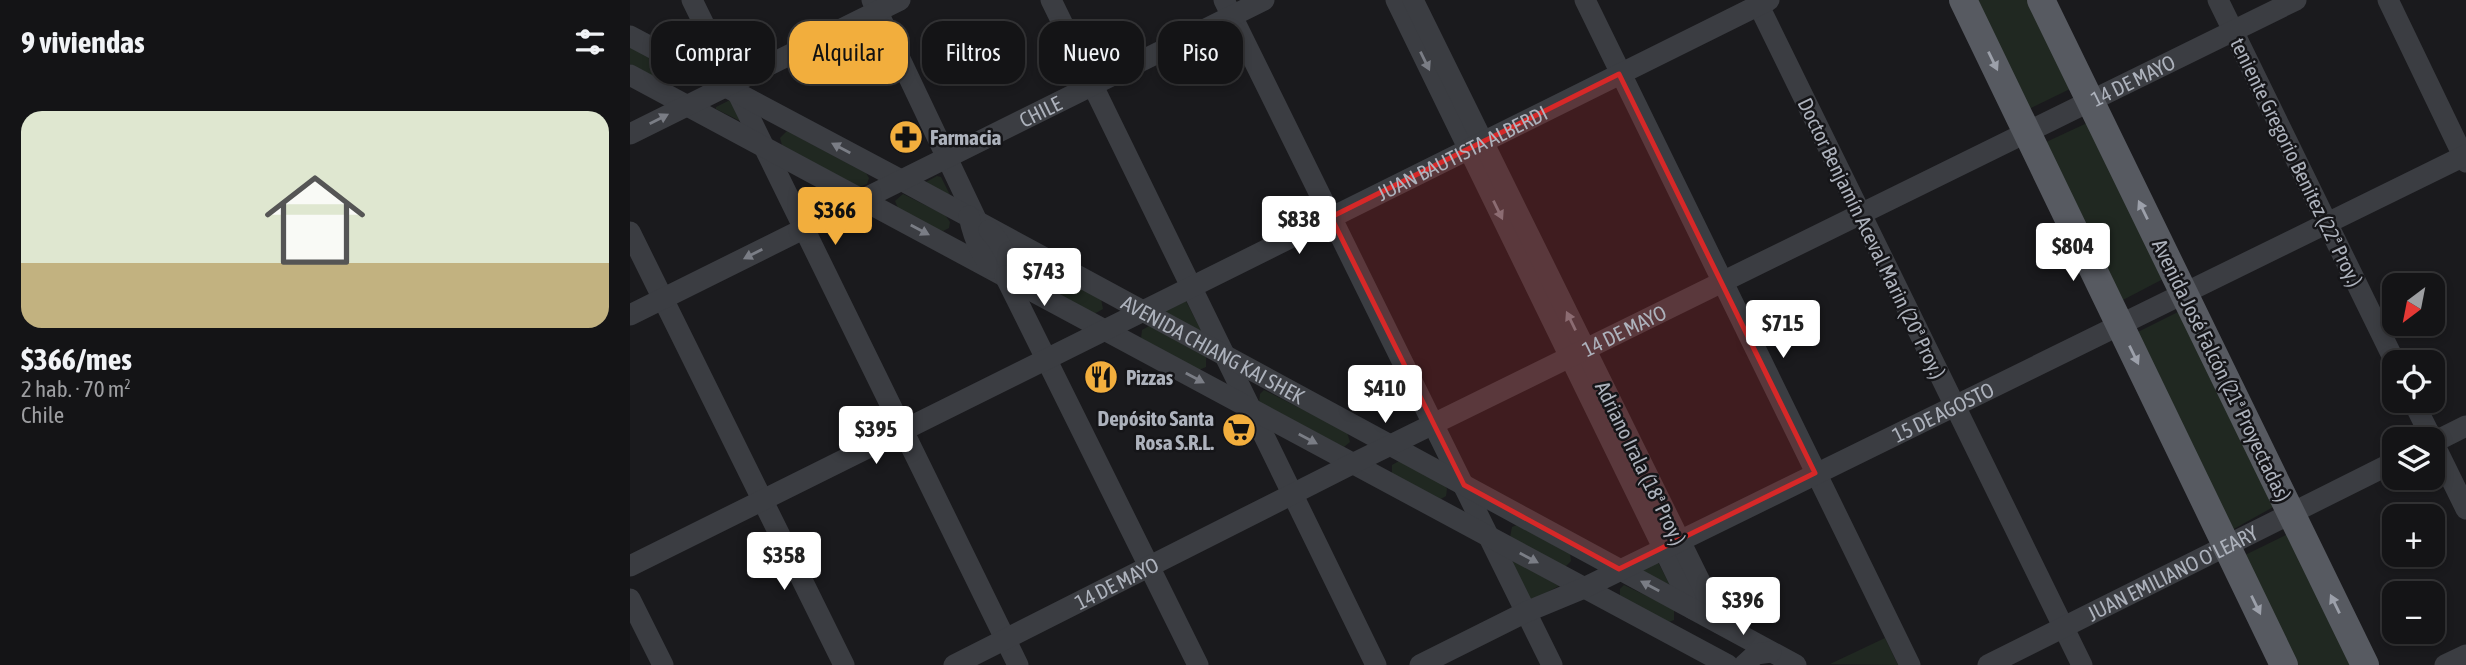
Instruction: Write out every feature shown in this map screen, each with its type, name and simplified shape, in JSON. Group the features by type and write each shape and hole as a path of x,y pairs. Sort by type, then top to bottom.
{"main road":[{"path":"1963,0 2284,665"},
{"name":"Avenida José Falcón (21ª Proyectadas)","path":"2041,0 2365,665"}],"street":[{"path":"692,0 730,87 761,144 1018,665"},
{"path":"630,134 687,104 730,87 874,6 900,0"},
{"path":"1051,0 1376,665"},
{"name":"CHILE","path":"630,316 1092,85 1228,8 1264,0"},
{"name":"Adriano Irala (18ª Proy.)","path":"1396,0 1475,145 1671,544 1721,624"},
{"name":"Adriano Irala (18ª Proy.)","path":"1413,0 1475,145"},
{"path":"1585,0 1910,665"},
{"name":"teniente Gregorio Benitez (22ª Proy.)","path":"2218,0 2389,350"},
{"name":"14 DE MAYO","path":"954,665 1354,463 2296,0"},
{"path":"2388,0 2465,158"},
{"name":"JUAN BAUTISTA ALBERDI","path":"630,566 1761,2"},
{"name":"Doctor Benjamín Aceval Marin (20ª Proy.)","path":"1761,2 1861,214 2082,665"},
{"path":"874,6 977,221 974,237 982,256 1004,276 1198,665"},
{"path":"1228,8 1552,665"},
{"name":"AVENIDA CHIANG KAI SHEK","path":"630,36 730,87 1796,665"},
{"name":"AVENIDA CHIANG KAI SHEK","path":"630,75 1728,665"},
{"name":"15 DE AGOSTO","path":"1420,665 1526,612 1584,588 1954,405 2465,158"},
{"path":"630,232 844,665"},
{"path":"2445,436 2466,426"},
{"path":"2445,466 2466,509"},
{"name":"JUAN EMILIANO O'LEARY","path":"1988,665 2382,468"},
{"name":"Adriano Irala (18ª Proy.)","path":"1671,544 1693,609"},
{"path":"630,598 663,665"},
{"path":"1744,665 1756,654 1771,652"},
{"path":"2445,665 2466,655"}],"highlighted area":[{"path":"1619,74 1815,473 1619,569 1464,485 1331,217"}],"shaded area":[{"path":"1973,0 2027,0 2070,89 2027,110"},
{"path":"630,45 651,57 651,75 630,64"},
{"path":"730,100 740,121 716,109"},
{"path":"2087,123 2165,278 2121,301 2044,143"},
{"path":"787,131 866,173 869,178 867,184 859,187 782,145 780,138"},
{"path":"937,176 941,177 951,197 926,182"},
{"path":"903,194 945,215 950,222 949,228 938,230 898,208 895,201"},
{"path":"1034,264 1101,299 1103,309 1094,314 1028,278 1027,268"},
{"path":"1186,301 1203,334 1166,313"},
{"path":"2180,311 2275,506 2232,530 2136,333"},
{"path":"1149,326 1206,357 1206,367 1199,370 1141,338 1142,330"},
{"path":"1264,390 1347,432 1350,442 1344,447 1259,402 1260,394"},
{"path":"1399,461 1444,484 1447,489 1446,496 1441,499 1392,474 1392,465"},
{"path":"1517,525 1570,554 1571,561 1565,567 1510,537 1512,527"},
{"path":"2290,533 2354,665 2298,665 2245,555"},
{"path":"1508,557 1559,586 1530,601"},
{"path":"1657,562 1659,564 1670,585 1640,570"},
{"path":"1624,585 1674,609 1674,620 1669,622 1620,597 1620,589"},
{"path":"1885,638 1898,665 1830,664"}],"place":[{"name":"Farmacia","path":"906,137"},
{"name":"Pizzas","path":"1101,377"},
{"name":"Depósito Santa Rosa S.R.L.","path":"1239,430"}]}
